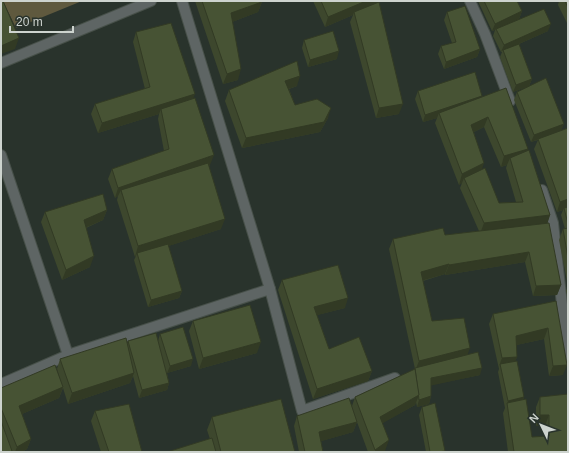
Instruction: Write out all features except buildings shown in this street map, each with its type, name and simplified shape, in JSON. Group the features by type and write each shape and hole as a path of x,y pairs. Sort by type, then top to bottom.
{"street":[{"path":"1,63 151,1"},
{"path":"182,1 270,289 302,411 395,378"},
{"path":"470,1 485,34 514,114"},
{"path":"1,155 68,355"},
{"path":"538,179 553,223 568,359"},
{"path":"1,384 68,355 270,289"}],"shaded area":[{"path":"3,1 82,1 16,28"}]}
